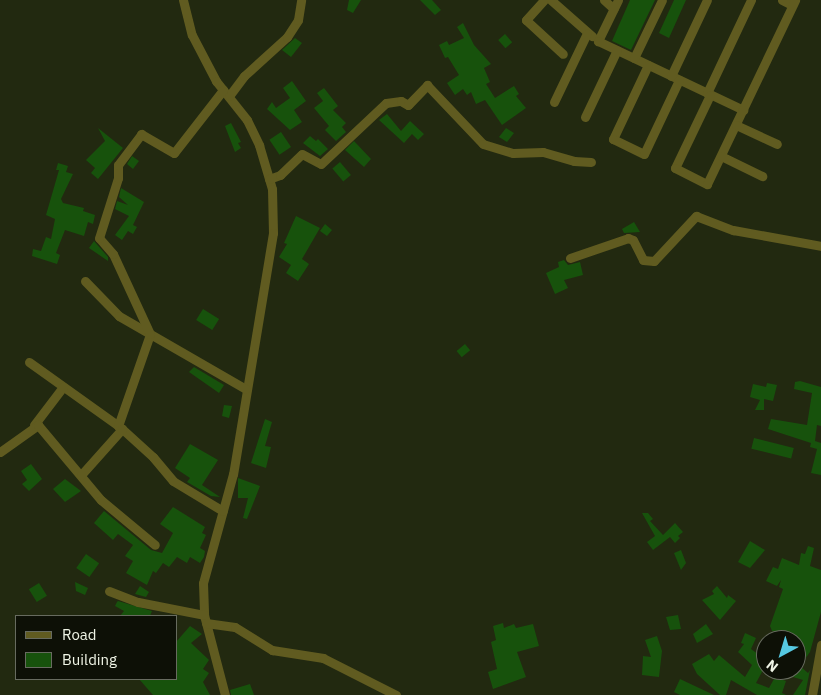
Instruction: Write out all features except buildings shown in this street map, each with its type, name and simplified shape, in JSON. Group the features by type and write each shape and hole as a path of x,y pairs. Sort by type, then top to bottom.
{"street":[{"path":"183,0 192,35 226,93 247,120 259,145 272,189 273,233 232,474 206,568 205,619 225,695"},
{"path":"81,475 120,428 150,334 112,254 99,238 118,180 118,165 141,134 174,153 226,93 287,36 298,20 301,0"},
{"path":"544,0 526,20 563,54"},
{"path":"551,0 598,41 742,110"},
{"path":"598,41 616,4 604,0"},
{"path":"634,58 662,0"},
{"path":"648,65 612,139 644,154 707,0"},
{"path":"751,0 676,168 708,184 794,2 782,0"},
{"path":"554,102 588,33"},
{"path":"585,117 617,50"},
{"path":"269,179 280,175 302,154 321,164 381,107 400,101 408,105 428,85 483,144 513,153 543,152 574,161 591,162"},
{"path":"736,125 777,144"},
{"path":"721,156 762,176"},
{"path":"570,258 628,238 648,262 696,216 733,230 821,246"},
{"path":"85,281 118,316 246,389"},
{"path":"29,362 120,428 173,481 223,511"},
{"path":"0,452 34,425 63,387"},
{"path":"34,425 41,427 107,506 156,545"},
{"path":"110,592 138,602 235,627 272,650 323,658 396,695"},
{"path":"812,695 821,645"}]}
